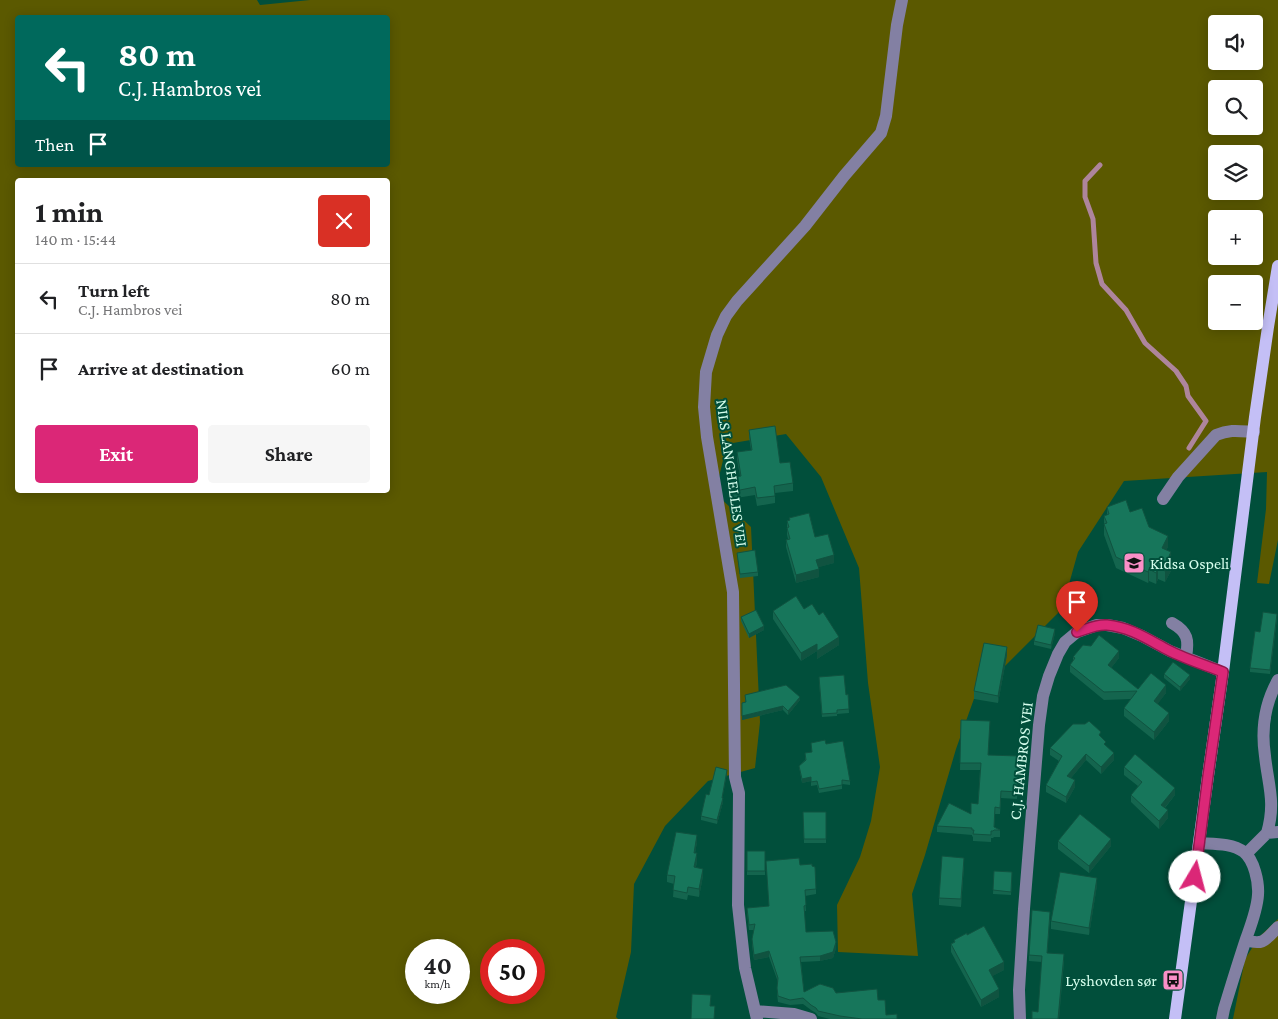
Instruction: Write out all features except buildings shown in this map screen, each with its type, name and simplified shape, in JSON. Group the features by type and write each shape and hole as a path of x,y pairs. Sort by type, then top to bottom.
{"main road":[{"path":"1175,1019 1268,328 1278,266"}],"street":[{"name":"NILS LANGHELLES VEI","path":"811,1019 794,1014 756,1015 746,968 738,905 739,794 736,777 733,592 707,437 704,407 706,372 717,335 726,316 737,301 806,226 844,176 881,133 886,116 902,0"},
{"path":"1163,499 1178,477 1216,435 1234,430 1254,432"},
{"path":"1172,623 1185,633 1187,639 1186,657"},
{"name":"C.J. HAMBROS VEI","path":"1020,1019 1024,909 1039,725 1044,696 1058,654 1065,642 1077,632 1097,625 1123,628 1170,651 1223,672"},
{"path":"1246,854 1272,833 1272,799 1264,755 1264,722 1270,698 1278,680"},
{"path":"1199,843 1228,845 1246,854 1257,875 1259,884 1254,915 1222,1019"},
{"path":"1246,940 1256,944 1264,941 1278,926"}],"shaded area":[{"path":"0,0 257,0 260,5 310,0 1278,0 1278,540 1269,584 1257,583 1266,509 1267,472 1124,481 1078,552 1062,609 975,696 956,749 912,894 918,956 838,952 837,905 860,857 871,821 880,767 868,683 859,568 821,477 786,434 727,444 715,493 751,527 760,722 755,768 708,781 665,826 634,884 631,952 616,1017 618,1019 0,1019"},
{"path":"1278,919 1278,1019 1233,1019 1245,959 1259,937"}],"waterway":[{"path":"1100,165 1085,181 1085,197 1093,219 1096,263 1102,284 1126,310 1145,343 1176,371 1186,386 1188,396 1206,421 1189,448"}],"place":[{"name":"Kidsa Ospeli","path":"1134,563"},
{"name":"Lyshovden sør","path":"1173,980"}],"route":[{"path":"1077,632 1097,625 1123,628 1170,651 1223,672 1195,877"}]}
